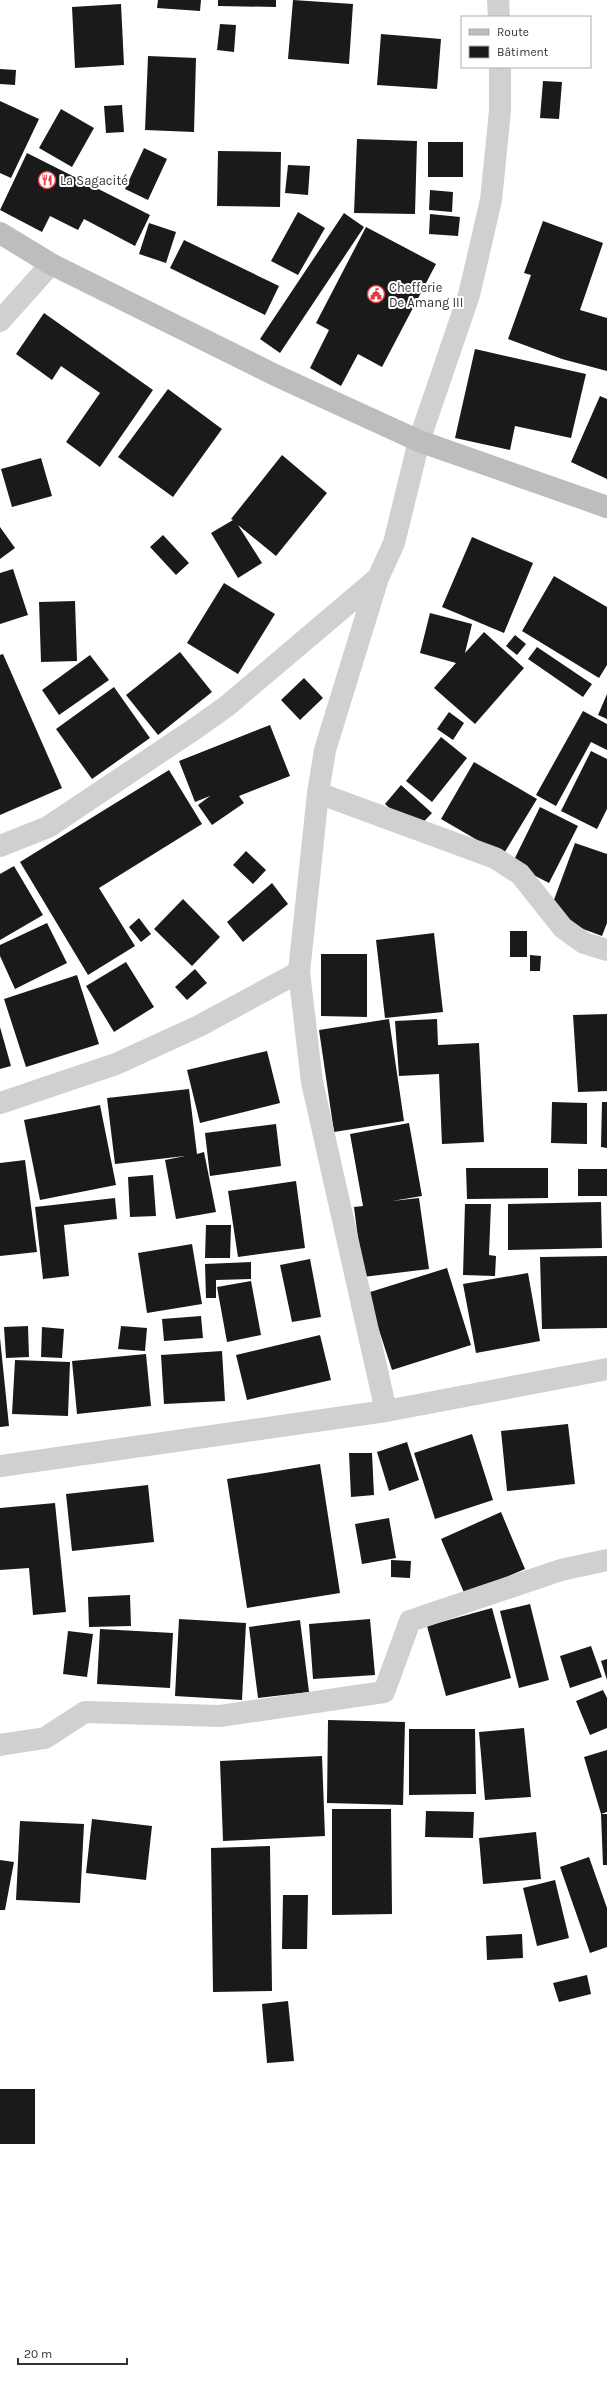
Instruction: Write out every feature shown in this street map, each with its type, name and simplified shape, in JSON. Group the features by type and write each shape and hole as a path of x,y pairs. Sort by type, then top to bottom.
{"main road":[{"path":"0,233 51,264 275,375 419,441 607,507"}],"street":[{"path":"498,0 499,16"},
{"path":"386,1411 312,1082 299,972 318,792 325,750 378,578 394,543 419,441 469,295 491,200 500,111 500,68"},
{"path":"0,321 51,264"},
{"path":"0,846 48,826 196,728 226,706 378,578"},
{"path":"318,792 496,858 520,874 563,928 584,943 607,950"},
{"path":"0,1103 116,1064 199,1026 299,972"},
{"path":"0,1466 386,1411 607,1369"},
{"path":"0,1745 45,1738 85,1712 220,1716 384,1692 410,1621 561,1570 607,1560"}],"building":[{"path":"158,0 201,0 200,11 157,8"},
{"path":"218,0 276,0 276,7 218,6"},
{"path":"293,0 353,4 349,64 288,59"},
{"path":"121,4 124,65 75,68 72,7"},
{"path":"220,24 236,25 234,52 217,50"},
{"path":"381,34 441,39 437,89 377,85"},
{"path":"148,56 196,58 194,132 145,130"},
{"path":"0,69 16,70 15,85 0,84"},
{"path":"543,81 562,82 559,119 540,118"},
{"path":"0,101 39,119 11,178 0,173"},
{"path":"122,105 124,132 106,133 104,106"},
{"path":"61,109 94,128 72,167 39,148"},
{"path":"357,139 417,141 415,214 354,213"},
{"path":"428,142 463,142 463,177 428,177"},
{"path":"144,148 167,159 148,200 125,189"},
{"path":"218,151 281,152 280,207 217,206"},
{"name":"La Sagacité","path":"27,153 150,215 135,246 84,219 78,230 50,216 42,232 0,210"},
{"path":"288,165 310,166 308,195 285,193"},
{"path":"430,190 453,192 452,212 429,210"},
{"path":"298,212 325,228 298,275 271,261"},
{"path":"344,213 364,227 280,353 260,339"},
{"path":"430,214 460,217 458,236 429,234"},
{"path":"543,221 603,243 580,310 607,318 607,371 562,359 508,339 531,275 524,273"},
{"path":"149,223 176,232 166,263 139,254"},
{"name":"Chefferie De Amang III","path":"366,227 436,264 382,367 358,354 341,386 310,368 329,330 316,323"},
{"path":"184,240 279,286 265,315 170,268"},
{"path":"44,313 153,390 100,467 66,442 100,393 61,366 52,380 16,354"},
{"path":"475,349 586,374 571,438 515,426 510,450 455,438"},
{"path":"168,389 222,429 173,497 118,457"},
{"path":"600,396 607,399 607,479 571,462"},
{"path":"282,455 327,493 276,556 238,525 262,563 238,578 211,533 233,520 231,519"},
{"path":"41,458 52,496 12,507 1,469"},
{"path":"0,527 15,548 0,559"},
{"path":"163,535 189,563 176,575 150,547"},
{"path":"472,537 533,563 504,633 442,607"},
{"path":"13,569 28,615 0,624 0,573"},
{"path":"554,576 607,607 607,665 599,678 522,631"},
{"path":"224,583 275,614 238,674 187,643"},
{"path":"75,601 77,661 41,662 39,602"},
{"path":"430,613 472,624 465,653 484,632 524,668 475,724 434,688 456,663 420,653"},
{"path":"515,635 526,644 517,655 506,646"},
{"path":"537,647 592,684 583,697 528,659"},
{"path":"180,652 212,692 158,735 126,695"},
{"path":"3,654 62,788 0,815 0,655"},
{"path":"90,655 109,680 59,715 42,690"},
{"path":"304,678 323,698 300,720 281,700"},
{"path":"114,687 150,738 92,779 56,729"},
{"path":"607,694 607,719 598,715"},
{"path":"583,711 607,724 607,750 591,742 556,806 536,795"},
{"path":"449,712 464,723 453,740 437,729"},
{"path":"270,725 290,776 239,796 244,803 212,825 198,805 210,796 195,802 179,761"},
{"path":"441,737 467,758 432,802 406,781"},
{"path":"591,751 607,759 607,809 597,829 561,811"},
{"path":"474,762 537,799 503,855 441,819"},
{"path":"169,770 202,824 99,888 135,946 88,975 20,862"},
{"path":"401,785 432,813 415,831 385,804"},
{"path":"540,807 578,826 549,883 512,864"},
{"path":"575,843 607,854 607,923 602,936 548,916"},
{"path":"246,851 266,870 253,884 233,865"},
{"path":"14,866 43,915 0,940 0,874"},
{"path":"272,883 288,904 243,942 227,922"},
{"path":"183,899 220,937 192,966 154,929"},
{"path":"139,918 151,934 141,942 129,927"},
{"path":"47,923 67,963 15,989 0,956 0,945"},
{"path":"510,931 527,931 527,957 510,957"},
{"path":"434,933 443,1012 385,1018 376,940"},
{"path":"321,954 367,954 367,1017 321,1016"},
{"path":"530,955 541,956 540,971 530,971"},
{"path":"126,962 154,1007 114,1032 86,986"},
{"path":"195,969 207,983 187,1000 175,987"},
{"path":"77,975 99,1044 26,1067 4,999"},
{"path":"607,1014 607,1091 578,1092 573,1015"},
{"path":"389,1019 404,1121 334,1132 319,1030"},
{"path":"437,1019 438,1045 479,1043 484,1142 442,1144 439,1074 399,1076 395,1021"},
{"path":"0,1027 11,1066 0,1069"},
{"path":"267,1051 280,1103 200,1123 187,1070"},
{"path":"189,1089 197,1154 204,1152 216,1212 176,1219 165,1160 185,1156 115,1164 107,1098"},
{"path":"552,1102 587,1103 587,1144 551,1143"},
{"path":"602,1102 607,1102 607,1148 601,1147"},
{"path":"100,1105 116,1185 40,1200 24,1120"},
{"path":"409,1123 422,1196 392,1201 419,1198 429,1269 363,1277 354,1207 363,1206 350,1134"},
{"path":"276,1124 281,1166 210,1176 205,1133"},
{"path":"25,1160 37,1252 0,1256 0,1163"},
{"path":"466,1168 548,1168 548,1198 467,1199"},
{"path":"578,1169 607,1169 607,1196 578,1196"},
{"path":"153,1175 156,1216 130,1217 128,1177"},
{"path":"296,1181 305,1248 238,1257 228,1191"},
{"path":"115,1198 117,1219 64,1225 69,1276 43,1279 35,1207"},
{"path":"601,1202 602,1248 508,1250 508,1204"},
{"path":"465,1204 491,1204 489,1255 496,1256 495,1276 463,1275"},
{"path":"206,1225 231,1225 230,1258 205,1258"},
{"path":"192,1244 202,1304 147,1313 138,1253"},
{"path":"607,1256 607,1328 542,1329 540,1257"},
{"path":"310,1259 321,1317 292,1322 280,1265"},
{"path":"251,1262 251,1279 216,1280 216,1298 206,1298 205,1264"},
{"path":"447,1268 471,1345 392,1370 367,1293"},
{"path":"528,1273 540,1341 476,1353 463,1284"},
{"path":"251,1281 261,1335 227,1342 217,1287"},
{"path":"201,1316 203,1338 164,1341 162,1319"},
{"path":"28,1326 29,1357 6,1358 4,1327"},
{"path":"121,1326 147,1328 145,1351 118,1349"},
{"path":"42,1327 64,1329 62,1358 41,1357"},
{"path":"320,1335 331,1380 247,1400 236,1355"},
{"path":"0,1338 9,1426 0,1427"},
{"path":"222,1351 225,1401 164,1404 161,1355"},
{"path":"146,1354 151,1406 77,1414 72,1361"},
{"path":"15,1360 70,1362 68,1416 12,1414"},
{"path":"568,1424 575,1484 507,1491 501,1431"},
{"path":"472,1434 493,1500 435,1519 414,1453"},
{"path":"407,1442 419,1480 389,1491 377,1452"},
{"path":"349,1453 372,1453 374,1495 351,1497"},
{"path":"320,1464 340,1593 247,1608 227,1479"},
{"path":"148,1485 154,1542 72,1551 66,1494"},
{"path":"55,1503 66,1612 33,1615 29,1568 0,1570 0,1508"},
{"path":"501,1512 525,1569 465,1595 441,1539"},
{"path":"389,1518 396,1558 362,1564 355,1524"},
{"path":"391,1560 411,1561 410,1578 391,1577"},
{"path":"130,1595 131,1626 89,1627 88,1597"},
{"path":"530,1604 549,1680 519,1688 500,1611"},
{"path":"492,1608 511,1678 446,1696 427,1626"},
{"path":"179,1619 246,1623 242,1700 175,1696"},
{"path":"370,1619 375,1675 313,1679 309,1624"},
{"path":"300,1620 309,1692 258,1698 249,1627"},
{"path":"100,1629 173,1633 170,1688 97,1684"},
{"path":"68,1631 93,1634 87,1677 63,1674"},
{"path":"591,1646 602,1677 570,1688 560,1656"},
{"path":"607,1659 607,1680 601,1661"},
{"path":"603,1690 607,1698 607,1728 590,1735 576,1701"},
{"path":"328,1720 405,1722 403,1805 327,1803"},
{"path":"524,1728 531,1797 485,1800 479,1732"},
{"path":"409,1729 475,1729 476,1794 409,1795"},
{"path":"607,1750 607,1812 601,1814 584,1757"},
{"path":"322,1756 325,1836 223,1841 220,1761"},
{"path":"332,1809 391,1809 392,1914 332,1915"},
{"path":"426,1811 474,1812 473,1838 425,1837"},
{"path":"601,1814 607,1814 607,1865 603,1865"},
{"path":"92,1819 152,1826 146,1880 86,1873"},
{"path":"20,1821 84,1824 80,1903 16,1900"},
{"path":"536,1832 541,1879 483,1884 479,1838"},
{"path":"270,1846 272,1991 213,1992 211,1848"},
{"path":"589,1857 607,1908 607,1947 590,1953 560,1867"},
{"path":"0,1860 14,1862 5,1910 0,1910"},
{"path":"555,1880 569,1938 537,1946 523,1888"},
{"path":"283,1895 308,1895 307,1949 282,1949"},
{"path":"522,1934 523,1958 487,1960 486,1936"},
{"path":"587,1975 591,1994 559,2002 553,1983"},
{"path":"288,2001 294,2061 267,2063 262,2004"},
{"path":"0,2089 35,2089 35,2144 0,2144"}],"place":[{"name":"La Sagacité","path":"47,180"},
{"name":"Chefferie De Amang III","path":"376,294"}]}
